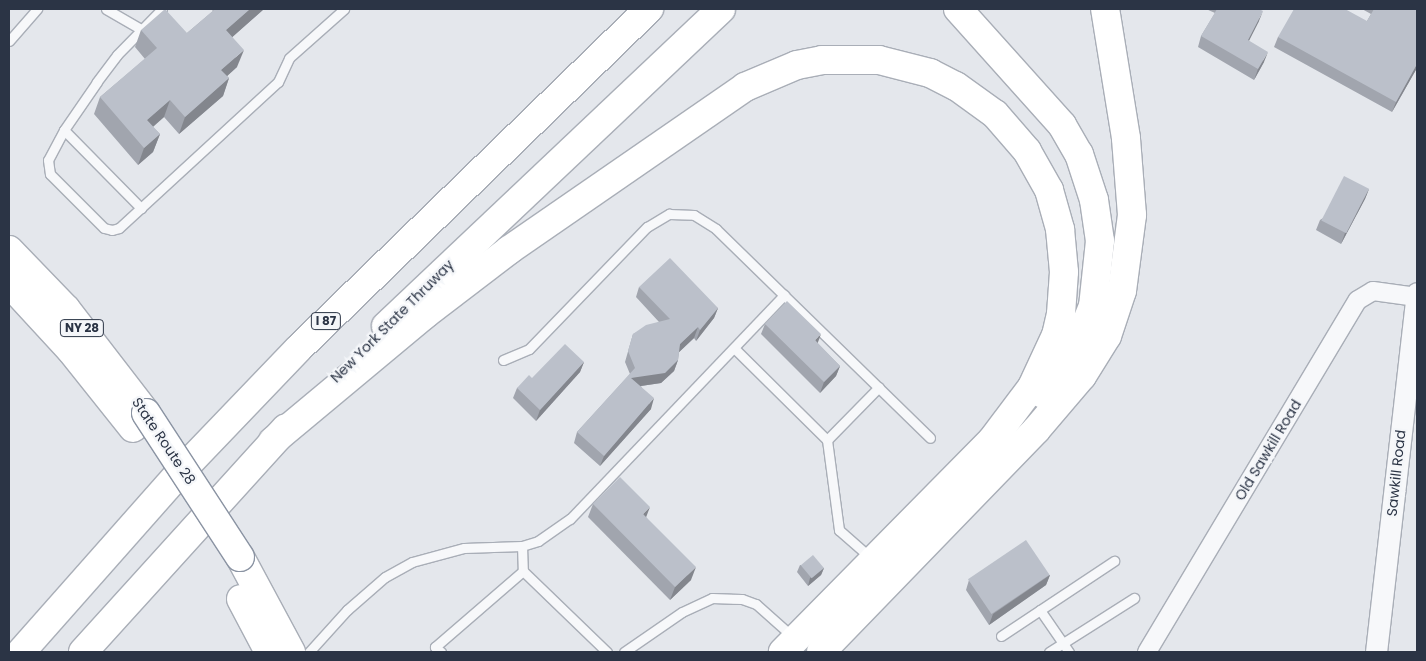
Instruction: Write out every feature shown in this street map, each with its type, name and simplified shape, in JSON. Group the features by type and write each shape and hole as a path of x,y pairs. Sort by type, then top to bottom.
{"highway":[{"name":"I 87","path":"21,652 184,468 298,349 649,9"},
{"name":"New York State Thruway","path":"83,652 273,441 449,265 721,9"},
{"path":"789,646 992,440 1036,400 1077,346 1098,284 1100,241 1088,175 1071,137 1051,110 958,9"},
{"path":"974,9 1074,121 1098,168 1112,217 1114,266 1106,312 1090,354 1058,404"},
{"path":"822,652 1058,404 1096,356 1107,336 1122,291 1130,240 1129,164 1105,9"},
{"path":"273,441 466,283 720,103 770,74 797,65 849,58 904,65 930,74 975,98 995,114 1028,151 1049,190 1063,249 1062,314 1043,368 992,440"},
{"name":"State Route 28","path":"9,250 66,309 291,652"},
{"name":"State Route 28","path":"9,283 70,349 140,420"},
{"name":"State Route 28","path":"233,564 269,652"}],"street":[{"name":"Old Sawkill Road","path":"1147,652 1358,300 1373,292 1417,296"},
{"name":"Sawkill Road","path":"1376,652 1417,296"}],"lane":[{"path":"9,41 37,9"},
{"path":"106,9 140,29"},
{"path":"162,9 140,29 118,55 64,130 48,160 50,174 104,228 119,228 141,208 278,82 289,58 344,9"},
{"path":"64,130 141,208"},
{"path":"503,360 529,349 647,226 669,214 694,215 706,220 930,438"},
{"path":"309,652 347,610 385,577 412,562 464,548 522,546 538,541 570,519 784,295"},
{"path":"734,348 827,440 839,530 874,560"},
{"path":"827,440 879,387"},
{"path":"522,546 523,571 607,652"},
{"path":"1001,636 1114,561"},
{"path":"441,652 435,647 523,571"},
{"path":"624,652 696,604 728,597 756,604 789,646"},
{"path":"1049,652 1134,598"},
{"path":"1040,610 1069,652"}],"building":[{"path":"165,9 187,33 215,9 250,9 226,30 244,50 221,70 229,78 185,117 170,100 147,120 160,134 144,148 100,97 157,48 141,30"},
{"path":"1217,9 1259,9 1263,11 1248,40 1268,52 1258,69 1201,36"},
{"path":"1294,9 1345,9 1367,21 1374,9 1417,9 1417,64 1396,102 1278,37"},
{"path":"1344,176 1369,189 1346,233 1321,221"},
{"path":"670,258 718,308 700,330 698,327 680,344 678,360 665,373 631,378 654,398 604,456 577,432 635,368 628,351 633,334 646,325 670,319 639,287"},
{"path":"787,301 821,334 815,340 840,366 824,382 765,324"},
{"path":"565,344 584,362 540,410 517,388 529,375 532,378"},
{"path":"620,477 650,507 643,514 696,567 675,587 593,504"},
{"path":"1026,540 1049,575 991,614 968,579"},
{"path":"813,555 824,568 812,578 801,565"}]}
